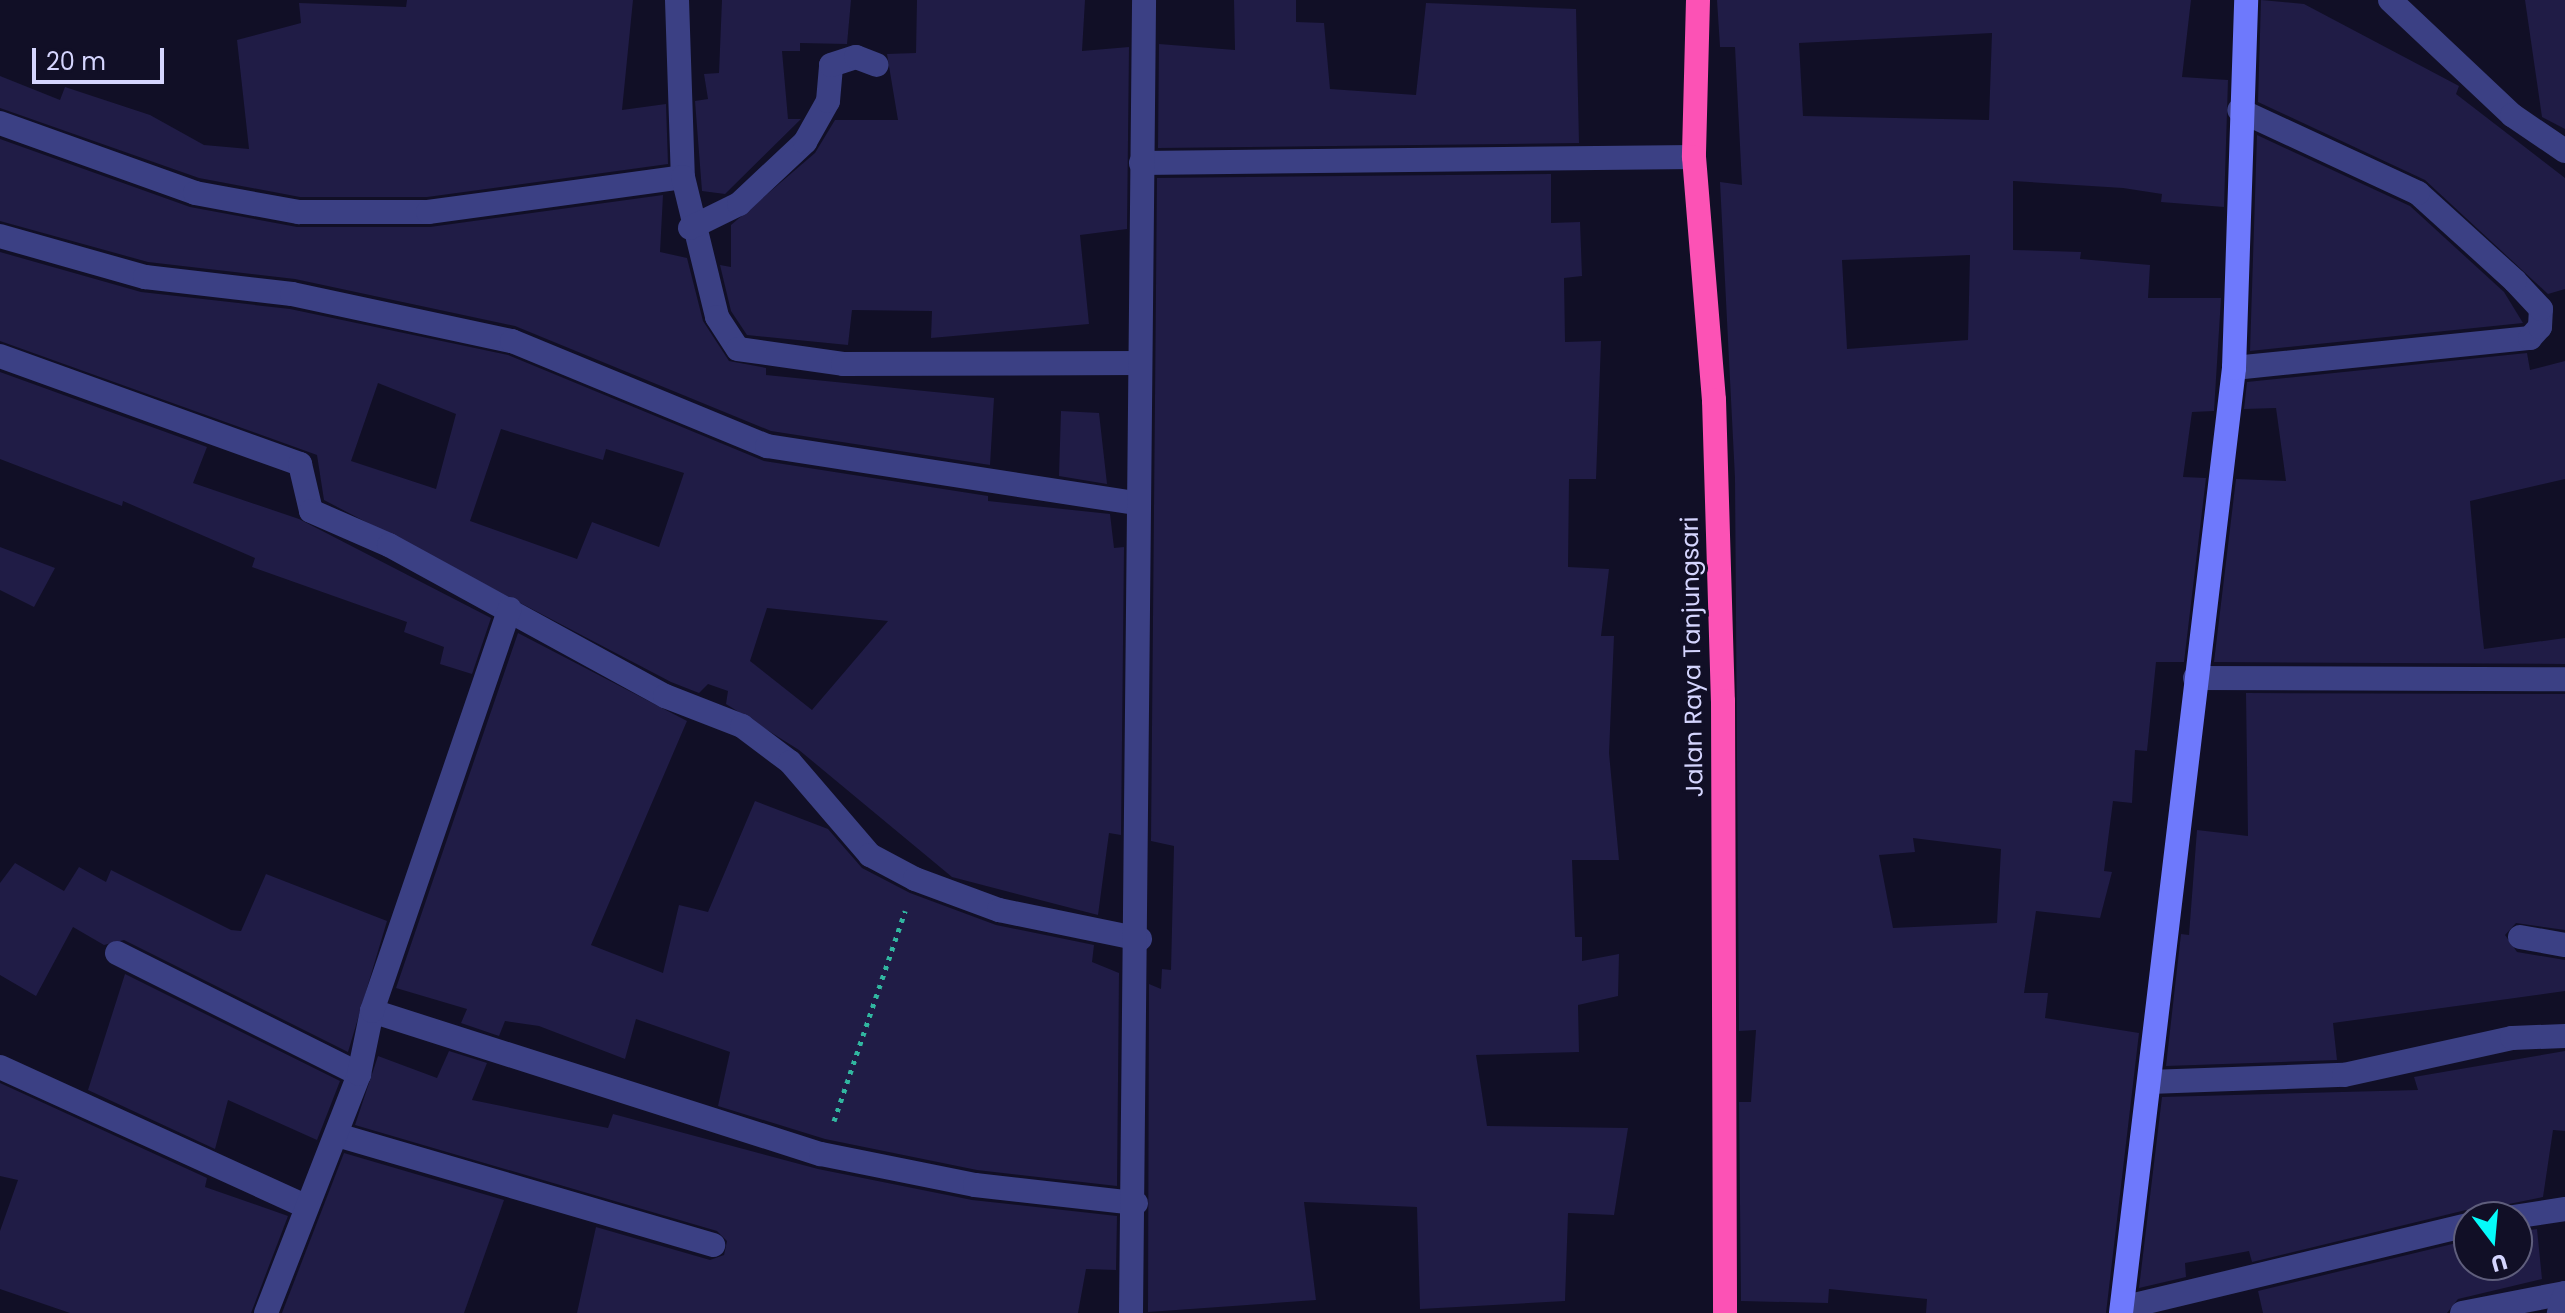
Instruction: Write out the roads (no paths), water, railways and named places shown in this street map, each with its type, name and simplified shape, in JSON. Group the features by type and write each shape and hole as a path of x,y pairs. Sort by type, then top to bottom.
{"highway":[{"name":"Jalan Raya Tanjungsari","path":"1698,0 1694,157 1714,400 1723,701 1725,1313"}],"street":[{"path":"677,0 683,177 690,228 717,317 738,349 843,364 1139,363"},
{"path":"1131,1313 1140,939 1134,503 1144,0"},
{"path":"2246,0 2239,110 2234,368 2121,1311 2453,1229"},
{"path":"2390,0 2512,115 2565,151"},
{"path":"690,228 739,204 805,142 828,101 831,65 856,57 877,65"},
{"path":"2234,368 2530,338 2540,327 2541,309 2418,193 2239,110"},
{"path":"0,123 195,193 299,212 428,212 683,177"},
{"path":"1141,163 1694,157"},
{"path":"0,236 145,277 292,294 512,341 767,446 1134,503"},
{"path":"0,356 293,460 302,467 303,503 311,511 510,609 665,696 742,726 790,762 870,855 915,879 999,910 1121,941 1140,939"},
{"path":"266,1313 359,1074 372,1011 510,609"},
{"path":"2195,678 2565,679"},
{"path":"2520,937 2565,945"},
{"path":"117,953 359,1074"},
{"path":"372,1011 821,1154 975,1185 1136,1203"},
{"path":"2149,1082 2344,1075 2512,1038 2565,1036"},
{"path":"0,1067 307,1207"},
{"path":"337,1135 713,1245"},
{"path":"2533,1214 2565,1209"},
{"path":"2462,1313 2565,1292 2559,1313"}]}
